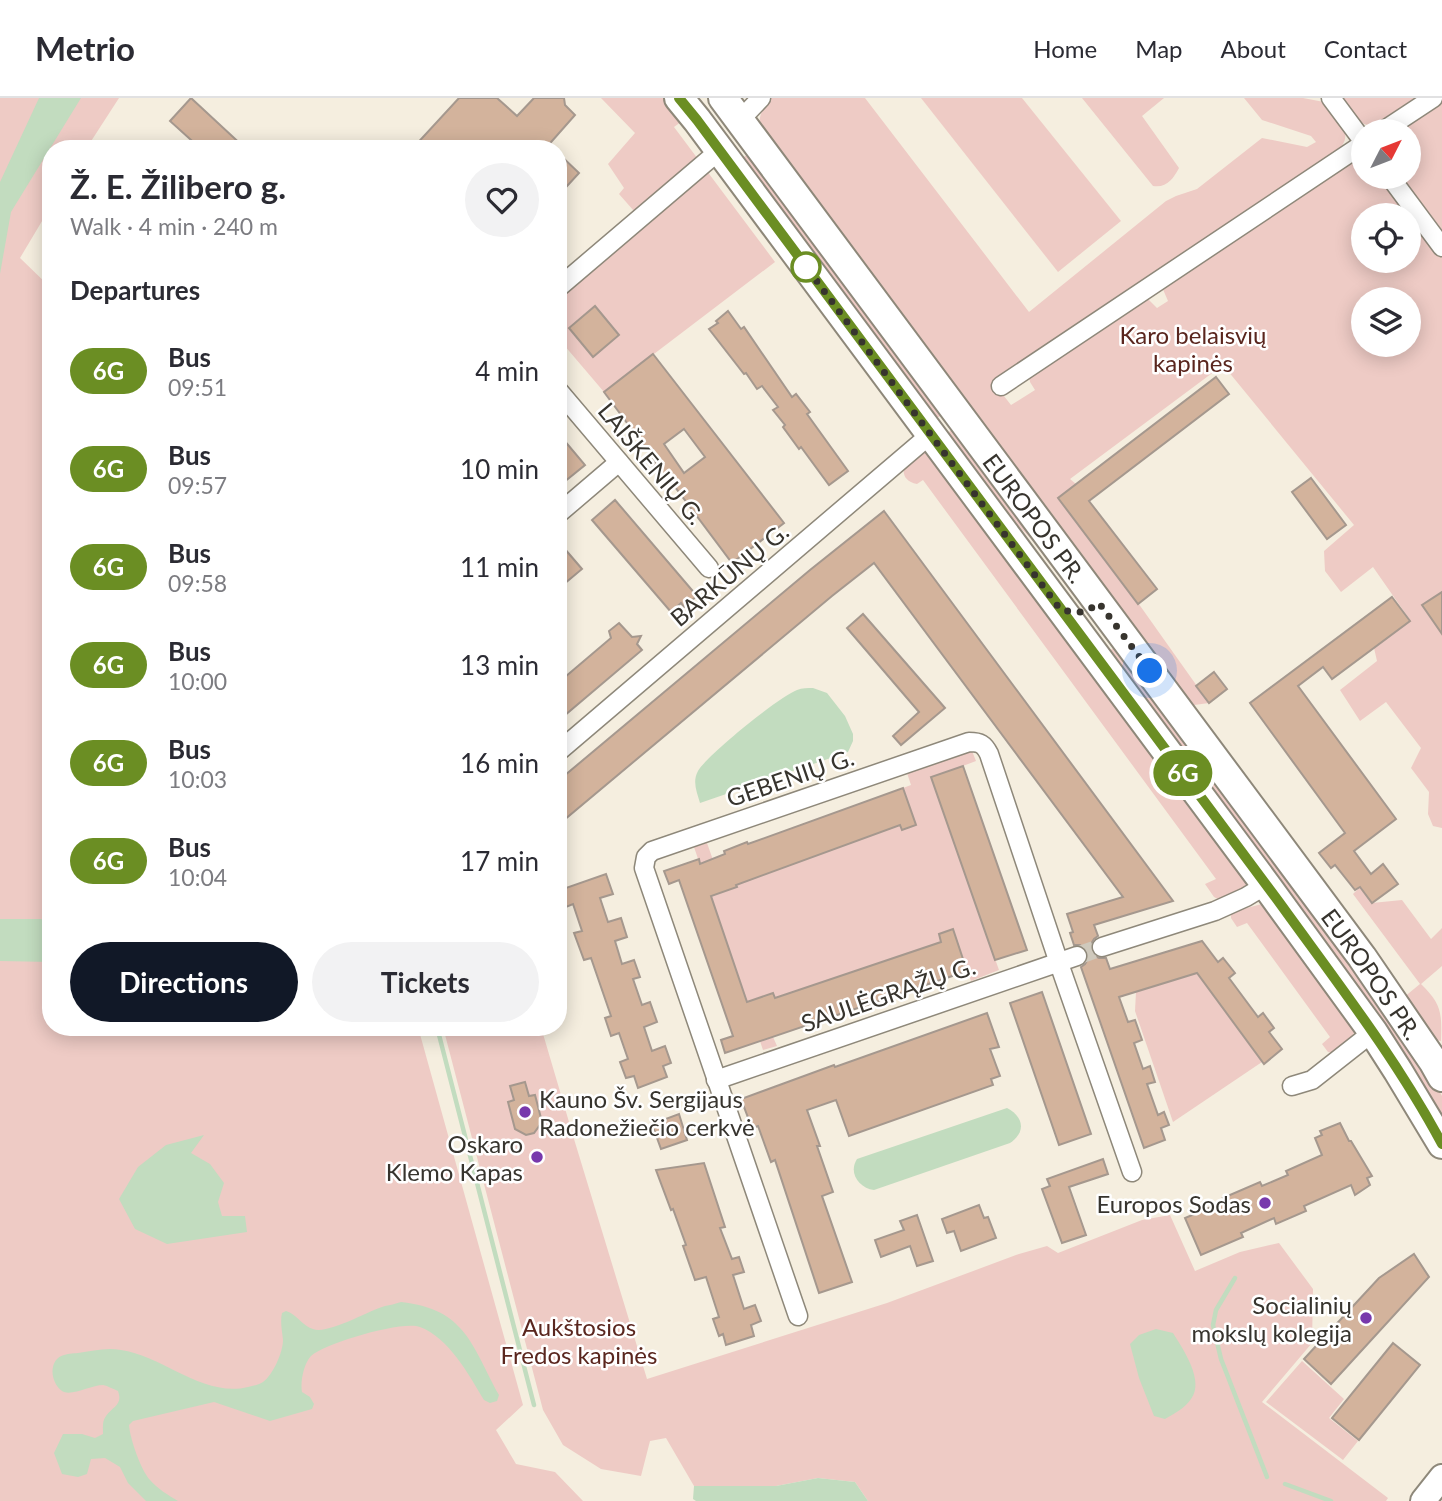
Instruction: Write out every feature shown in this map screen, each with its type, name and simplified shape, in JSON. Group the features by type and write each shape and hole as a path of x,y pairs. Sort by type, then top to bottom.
{"main road":[{"name":"EUROPOS PR.","path":"679,98 1266,885 1373,1032 1442,1144"},
{"name":"EUROPOS PR.","path":"723,98 1362,957 1442,1077"},
{"path":"720,150 743,124"},
{"path":"931,434 958,413"},
{"path":"1060,609 1073,613 1087,612 1099,603"}],"street":[{"path":"743,124 761,98"},
{"path":"1332,98 1351,126"},
{"path":"1402,119 1433,98"},
{"path":"567,280 720,150"},
{"path":"1001,386 1351,151"},
{"path":"1399,189 1442,247"},
{"name":"LAIŠKENIŲ G.","path":"567,401 709,568"},
{"name":"BARKŪNŲ G.","path":"567,744 931,434"},
{"path":"567,506 619,462"},
{"name":"GEBENIŲ G.","path":"798,1317 645,868 646,857 652,851 969,742 978,742 985,746 1132,1172"},
{"path":"1102,947 1215,911 1266,885"},
{"name":"SAULĖGRĄŽŲ G.","path":"716,1080 1077,956"},
{"path":"1292,1086 1312,1080 1373,1032"},
{"path":"1423,1501 1442,1477"}],"green space":[{"path":"0,98 119,98 92,140 42,140 42,221 20,258 42,279 42,1036 420,1036 523,1405 496,1430 516,1464 555,1472 583,1501 0,1501"},
{"path":"601,98 667,98 685,119 674,127 775,262 604,392 567,349 567,281 641,219 619,194 624,188 608,164 635,133"},
{"name":"Karo belaisvių kapinės","path":"771,98 865,98 1029,312 1166,201 1197,189 1262,138 1307,147 1316,142 1311,136 1262,120 1244,98 1303,98 1324,102 1343,127 1345,139 1340,148 993,382 1011,405 1035,390 1029,375 1145,296 1157,308 1168,301 1162,287 1346,162 1351,160 1351,189 1391,189 1401,203 1351,203 1351,273 1421,273 1421,230 1442,258 1442,600 1438,595 1422,606 1442,634 1442,828 1433,826 1428,814 1429,792 1411,768 1421,748 1386,702 1360,721 1340,690 1377,661 1374,648 1410,620 1373,567 1341,592 1325,571 1324,551 1354,525 1223,365 1070,479 1076,484 1058,498 1136,600 1209,703 1187,706 760,128 763,108"},
{"path":"921,98 1022,98 1121,221 1058,272"},
{"path":"1082,98 1164,98 1142,116 1179,168 1172,179 1162,186 1153,186"},
{"path":"1341,98 1421,98 1391,119 1357,119"},
{"path":"1442,102 1442,230 1411,189 1421,189 1421,119 1416,119"},
{"path":"751,154 943,413 939,417 934,417 743,159"},
{"path":"954,430 1078,598 1072,594 1032,540 978,483 947,435"},
{"path":"926,451 1248,881 1242,891 1220,900 1214,897 1205,884 1216,879 923,480 917,484 905,477 908,461"},
{"path":"1119,644 1430,1073 1442,1096 1442,1127 1105,654"},
{"path":"972,751 976,761 931,778 999,970 971,981 953,930 941,942 775,998 773,1037 777,1046 763,1050 694,847 707,843 724,891 737,887 734,878 900,825 903,830 916,825 903,788 911,785 907,773"},
{"path":"1360,887 1372,903 1402,900 1431,939 1442,928 1442,966 1421,984 1433,997 1439,1009 1441,1041 1436,1040 1403,998 1420,984 1353,894"},
{"path":"1262,904 1268,906 1355,1031 1351,1039 1334,1053 1328,1052 1322,1044 1330,1037 1247,923 1237,927 1231,918 1231,913 1235,911"},
{"path":"1197,973 1262,1062 1173,1122 1135,1011 1136,992"},
{"name":"Aukštosios Fredos kapinės","path":"445,1036 544,1036 647,1379 887,1303 1019,1254 1047,1246 1058,1253 1142,1220 1170,1215 1195,1271 1240,1252 1279,1243 1313,1289 1312,1343 1262,1402 1388,1498 1386,1501 868,1501 855,1482 818,1478 776,1486 694,1486 666,1438 650,1441 641,1476 601,1469 563,1445 543,1410"},
{"path":"1302,1361 1344,1399 1329,1418 1358,1441 1343,1460 1266,1402"}],"shaded area":[{"path":"39,98 81,98 55,140 42,140 42,162 11,212 0,274 0,182"},
{"path":"813,688 827,693 845,716 853,734 848,752 700,803 695,779 704,763 775,703 797,690"},
{"path":"0,919 42,919 42,962 0,961"},
{"path":"1007,1108 1017,1116 1021,1125 1019,1134 1010,1143 874,1190 856,1179 854,1169 857,1159"},
{"path":"204,1135 191,1153 210,1164 224,1183 218,1202 222,1216 245,1216 247,1232 167,1244 135,1229 119,1199 138,1167 166,1145"},
{"path":"401,1302 423,1306 440,1313 464,1333 499,1395 497,1401 490,1403 484,1400 457,1358 430,1332 420,1327 398,1327 347,1339 311,1356 302,1378 302,1392 310,1397 314,1404 312,1409 270,1421 214,1402 133,1421 129,1425 130,1431 143,1469 156,1486 178,1501 146,1501 128,1483 120,1467 105,1458 91,1459 87,1474 78,1477 62,1474 54,1453 63,1434 82,1434 95,1438 103,1434 105,1418 119,1399 118,1391 103,1385 71,1393 62,1391 53,1377 53,1370 54,1363 62,1355 105,1349 121,1350 216,1387 248,1387 263,1382 277,1363 283,1345 282,1313 286,1311 309,1327 319,1330"},
{"path":"1156,1329 1173,1333 1191,1365 1196,1383 1195,1392 1189,1402 1165,1419 1154,1416 1139,1378 1130,1344 1139,1335"},
{"path":"818,1478 855,1482 868,1501 693,1499 694,1486 776,1486"}],"building":[{"path":"191,98 236,140 191,140 170,121"},
{"path":"459,98 497,98 517,116 534,98 564,98 565,105 575,115 553,140 420,140"},
{"path":"567,162 579,173 567,186"},
{"path":"595,306 619,335 593,357 569,328"},
{"path":"728,311 741,329 744,327 792,397 796,394 810,412 807,414 848,471 829,485 783,427 785,425 773,410 778,407 762,386 757,389 709,329"},
{"path":"653,354 784,523 732,563 666,475 661,479 651,465 656,462 604,392","holes":["684,429 705,457 684,473 664,444"]},
{"path":"1216,377 1229,394 1089,501 1157,589 1138,604 1058,498"},
{"path":"567,444 585,465 567,480"},
{"path":"1311,478 1346,525 1327,539 1292,492"},
{"path":"615,500 697,596 684,607 681,603 671,612 592,520"},
{"path":"884,511 1173,901 1094,925 1098,936 1091,944 1094,955 1106,958 1110,969 1202,941 1218,962 1223,958 1235,973 1229,978 1258,1017 1263,1013 1274,1028 1269,1032 1282,1049 1264,1064 1197,973 1119,997 1128,1022 1135,1020 1142,1040 1134,1043 1143,1069 1150,1066 1155,1082 1147,1084 1158,1115 1164,1112 1169,1125 1161,1128 1165,1140 1144,1148 1081,967 1088,959 1087,952 1080,945 1074,945 1067,914 1123,897 874,563 567,817 567,773"},
{"path":"567,552 582,569 567,582"},
{"path":"1442,592 1442,634 1422,605"},
{"path":"1392,597 1410,621 1332,679 1323,667 1298,686 1396,819 1354,851 1371,874 1383,864 1398,884 1372,903 1360,887 1355,890 1335,865 1331,868 1319,853 1345,833 1250,703"},
{"path":"863,614 945,708 901,745 893,736 919,712 847,628"},
{"path":"619,623 632,637 641,636 637,644 642,650 567,713 567,675 611,638 609,631"},
{"path":"1214,672 1227,689 1209,703 1196,686"},
{"path":"963,766 1027,950 995,960 931,777"},
{"path":"903,788 916,825 902,830 900,825 711,896 747,1002 773,993 775,998 941,942 939,934 953,929 967,971 725,1053 721,1040 733,1036 679,880 669,884 664,871 699,859 700,864 747,842 748,844"},
{"path":"606,874 613,894 600,898 608,922 621,918 627,937 615,941 622,964 634,960 640,977 633,979 642,1005 650,1002 657,1022 644,1027 652,1051 665,1046 671,1063 663,1066 667,1077 638,1088 634,1076 626,1078 620,1062 628,1059 619,1033 611,1036 605,1018 611,1016 591,958 584,960 574,933 582,931 573,904 567,907 567,888"},
{"path":"1042,992 1091,1134 1059,1145 1010,1003"},
{"path":"987,1013 999,1047 990,1049 1000,1076 991,1079 993,1085 849,1136 836,1100 807,1110 833,1192 822,1196 852,1282 819,1293 775,1160 771,1162 758,1126 752,1128 741,1099"},
{"name":"Kauno Šv. Sergijaus Radonežiečio cerkvė","path":"525,1082 529,1096 535,1095 542,1122 534,1133 526,1135 515,1129 508,1102 514,1100 510,1086"},
{"path":"679,1114 687,1140 661,1149 652,1124"},
{"name":"Europos Sodas","path":"1340,1123 1372,1176 1367,1178 1370,1185 1355,1195 1351,1185 1304,1206 1306,1211 1276,1224 1274,1218 1241,1233 1243,1237 1201,1255 1185,1218 1260,1182 1262,1186 1288,1175 1286,1171 1322,1155 1315,1138 1322,1135 1320,1131"},
{"path":"1103,1159 1108,1174 1069,1187 1086,1235 1062,1243 1042,1189 1050,1186 1047,1179"},
{"path":"704,1163 725,1227 720,1228 732,1259 739,1257 744,1272 733,1275 744,1309 755,1305 761,1321 751,1325 754,1336 726,1345 723,1334 719,1336 713,1319 719,1317 706,1277 695,1280 683,1246 686,1245 656,1170"},
{"path":"979,1205 984,1218 988,1217 996,1238 961,1251 954,1231 947,1233 942,1219"},
{"path":"917,1215 933,1261 917,1266 910,1246 881,1257 875,1240 904,1230 900,1221"},
{"name":"Socialinių mokslų kolegija","path":"1414,1254 1429,1277 1331,1384 1304,1359 1379,1278"},
{"path":"1393,1343 1420,1365 1359,1440 1332,1418"}],"waterway":[{"path":"439,1036 534,1405"},
{"path":"1235,1278 1216,1310 1213,1325 1221,1359 1267,1477"},
{"path":"1285,1484 1331,1501"}],"tunnel":[{"path":"1077,956 1102,947"}],"bus line":[{"name":"6G","path":"679,98 1279,902 1373,1032 1442,1144"}],"place":[{"name":"Kauno Šv. Sergijaus Radonežiečio cerkvė","path":"525,1112"},
{"name":"Oskaro Klemo Kapas","path":"537,1157"},
{"name":"Europos Sodas","path":"1265,1203"},
{"name":"Socialinių mokslų kolegija","path":"1366,1318"}],"route":[{"path":"806,267 804,264 1060,609 1073,613 1087,612 1099,603 1150,671"}]}
